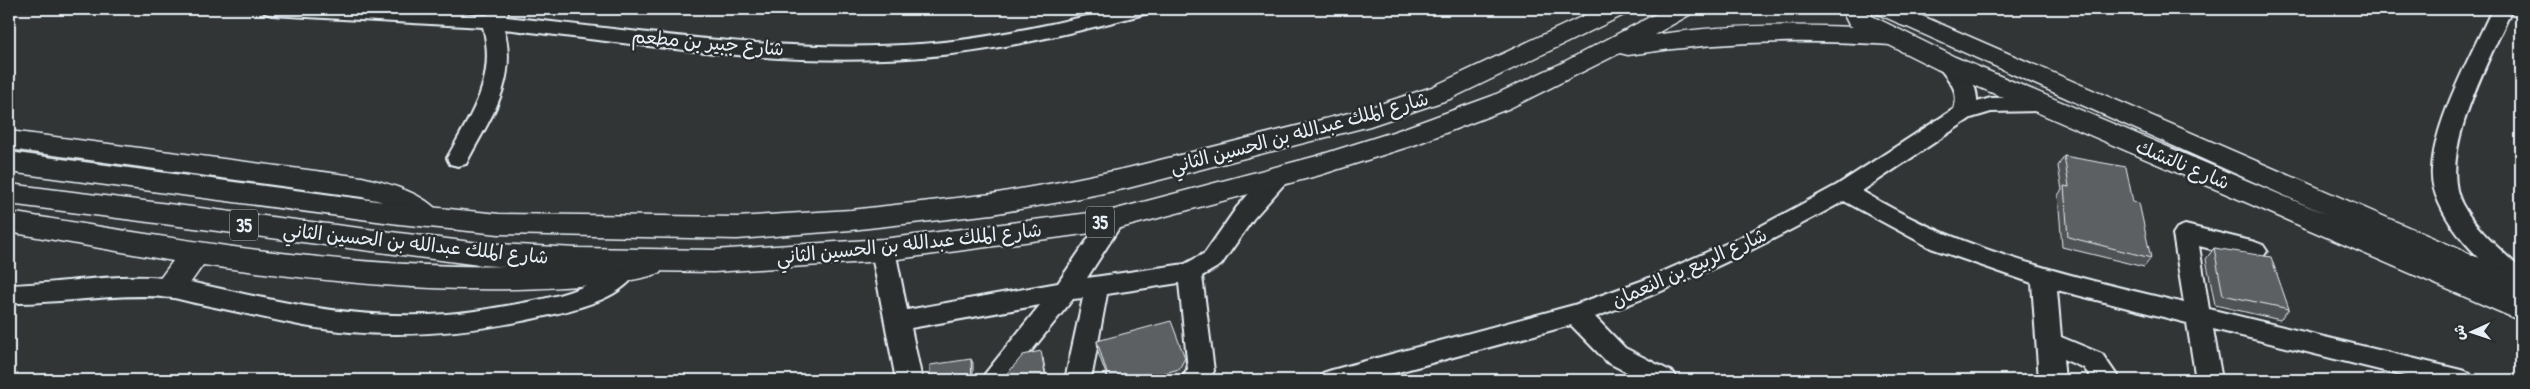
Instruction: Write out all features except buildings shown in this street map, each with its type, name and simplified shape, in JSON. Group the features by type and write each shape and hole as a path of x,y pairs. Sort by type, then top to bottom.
{"main road":[{"name":"شارع الملك عبدالله بن الحسين الثاني","path":"9,162 428,218 554,226 737,228 923,213 1060,192 1172,168 1379,114 1441,93 1618,9"},
{"name":"شارع الملك عبدالله بن الحسين الثاني","path":"9,194 480,254 670,260 800,257 883,250 1113,220 1320,165 1423,132 1501,102 1606,51 1683,9"},
{"name":"شارع نالتشك","path":"1853,9 1852,12 1858,19 1896,19 2521,288"},
{"path":"1606,51 1726,34 1807,32 1896,19"},
{"name":"شارع نالتشك","path":"1896,19 1946,63 2521,309"},
{"path":"9,140 362,187 391,194 428,218"},
{"path":"9,222 196,254 344,269 490,278 552,276 627,269 670,260"},
{"path":"168,288 196,254"}],"street":[{"name":"شارع جبير بن مطعم","path":"272,9 497,15 674,40 847,53 932,50 978,45 1054,30 1141,9"},
{"path":"2502,9 2460,106 2442,168 2446,191 2455,212 2483,248 2521,283"},
{"path":"458,158 479,118 497,71 499,60 497,15"},
{"path":"1946,63 1963,80 1969,100 1963,114"},
{"name":"شارع الربيع بن النعمان","path":"1332,380 1576,314 1652,287 1747,244 1845,191 1963,114 1991,105 2042,104"},
{"path":"898,321 1066,291 1190,272 1213,259 1245,213 1278,176"},
{"path":"1845,191 1872,208 1939,242 2044,278 2461,380"},
{"path":"993,380 1066,291 1113,220"},
{"path":"2209,380 2185,234 2255,251"},
{"path":"883,250 909,380"},
{"path":"9,294 48,295 129,288 168,288 351,325 404,327 460,323 518,314 586,296 609,285 627,269"},
{"path":"1190,272 1200,371 1194,380"},
{"path":"2044,278 2052,380"},
{"path":"1078,380 1097,286"},
{"path":"1576,314 1616,355 1664,380"},
{"path":"2049,343 2093,361 2107,380"}]}
